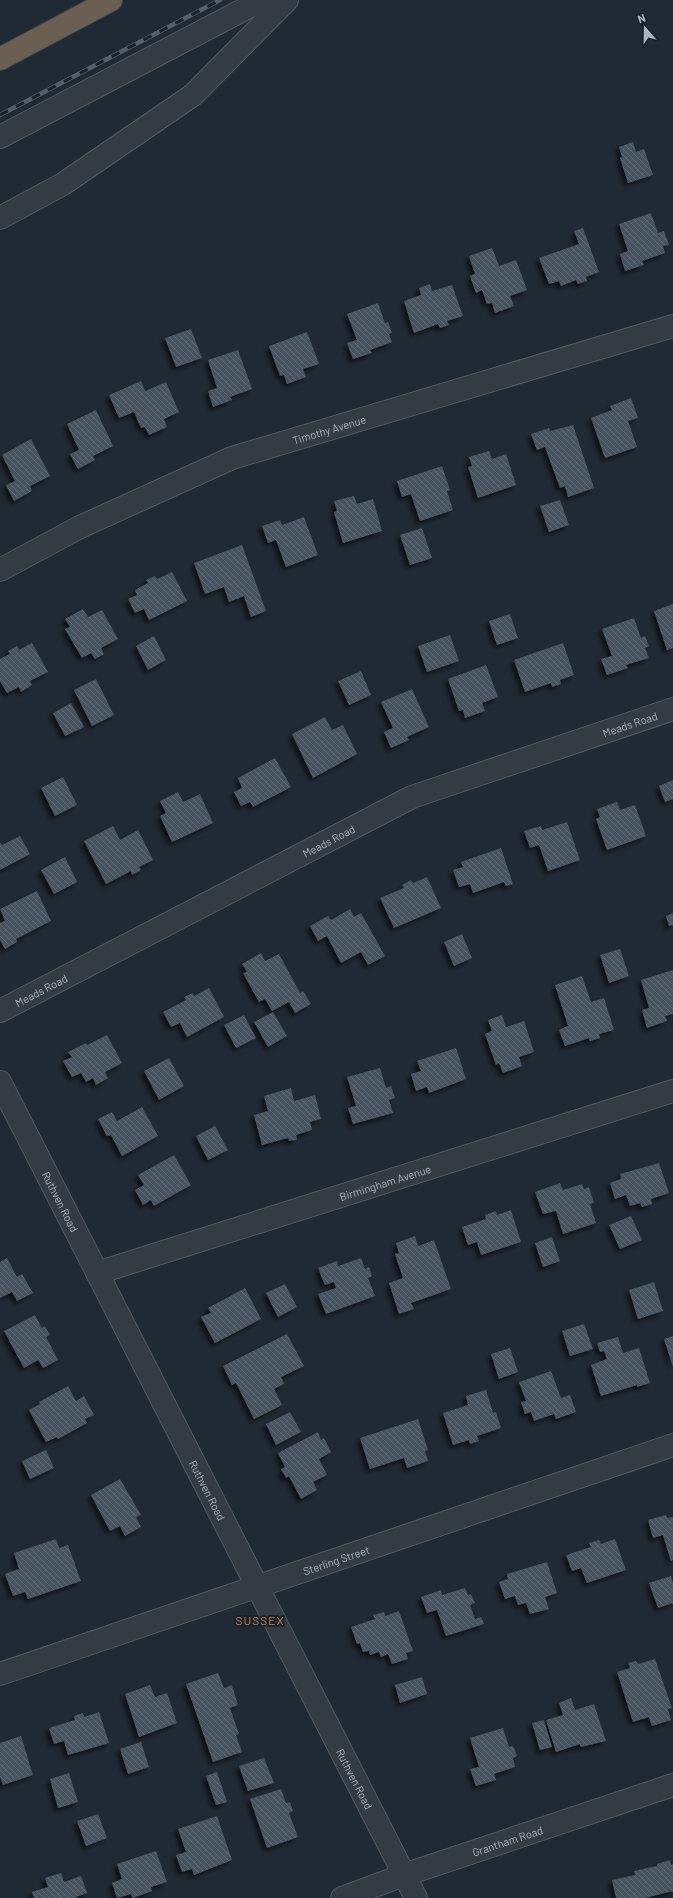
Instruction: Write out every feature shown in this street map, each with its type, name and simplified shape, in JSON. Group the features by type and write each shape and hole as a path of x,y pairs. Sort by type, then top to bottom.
{"highway":[{"path":"0,58 111,0"}],"street":[{"path":"0,138 262,0"},
{"path":"0,218 63,184 193,95 287,0"},
{"name":"Timothy Avenue","path":"0,570 80,527 232,458 673,326"},
{"name":"Meads Road","path":"0,1012 412,797 673,709"},
{"name":"Ruthven Road","path":"0,1082 256,1587 416,1898"},
{"name":"Birmingham Avenue","path":"97,1273 673,1091"},
{"name":"Sterling Street","path":"0,1674 673,1445"},
{"name":"Grantham Road","path":"342,1898 404,1874 673,1785"}],"building":[{"path":"633,142 636,152 644,149 653,175 628,183 620,158 622,157 619,147"},
{"path":"651,213 658,233 664,231 669,245 663,246 665,253 642,261 644,265 625,271 620,254 628,251 619,224"},
{"path":"583,228 599,272 586,277 587,281 578,284 576,280 561,286 559,281 549,284 539,258 579,244 574,231"},
{"path":"492,248 499,266 516,260 527,290 510,296 514,306 495,313 492,303 487,304 482,290 476,293 470,276 475,274 469,256"},
{"path":"430,284 432,291 452,285 463,316 447,321 449,325 440,328 438,324 414,333 404,301 421,295 419,288"},
{"path":"378,303 385,323 388,322 392,333 389,334 392,342 370,350 372,353 353,359 347,343 357,340 347,314"},
{"path":"191,329 202,358 176,367 165,338"},
{"path":"307,332 319,364 303,369 306,377 287,384 284,375 280,376 269,346"},
{"path":"238,350 252,389 230,397 232,400 213,407 208,391 217,388 208,360"},
{"path":"141,381 145,391 166,382 179,412 164,419 167,427 149,435 145,427 141,428 134,412 119,418 109,395"},
{"path":"631,398 638,418 628,421 637,447 605,458 591,418 612,410 610,406"},
{"path":"96,410 113,446 93,456 95,460 78,469 70,454 79,450 67,424"},
{"path":"573,425 594,488 568,497 565,486 560,488 545,447 537,450 531,434 549,428 550,431"},
{"path":"31,439 50,476 30,486 32,491 14,501 6,485 15,481 2,455"},
{"path":"489,451 492,459 506,454 516,485 478,498 468,467 472,466 469,457"},
{"path":"442,466 450,490 447,491 453,510 420,521 411,494 402,497 397,481"},
{"path":"354,496 357,504 373,499 382,531 343,543 334,512 337,511 334,501"},
{"path":"560,500 569,525 549,532 540,506"},
{"path":"304,517 318,555 286,567 276,540 268,543 262,526 280,520 282,525"},
{"path":"422,528 432,558 410,565 400,535"},
{"path":"242,545 266,611 251,617 244,596 229,602 224,587 205,594 194,563"},
{"path":"172,572 187,601 149,620 144,609 135,613 128,599 137,595 135,590 148,583 146,580 155,576 157,579"},
{"path":"673,604 673,648 667,650 654,611"},
{"path":"83,609 88,617 102,610 118,639 101,648 104,654 95,659 91,653 82,658 65,629 70,627 65,619"},
{"path":"510,614 518,638 497,645 489,621"},
{"path":"634,618 641,638 645,636 649,646 645,648 649,658 626,665 628,668 607,675 601,659 612,656 602,629"},
{"path":"450,635 459,661 427,672 418,646"},
{"path":"154,636 166,660 148,670 136,646"},
{"path":"32,643 48,672 30,681 32,685 21,692 19,687 7,693 0,681 0,659 10,654 8,651 17,646 19,650"},
{"path":"563,643 574,675 560,680 561,684 552,687 551,683 525,692 514,660"},
{"path":"486,665 498,697 482,703 485,711 465,718 463,710 459,711 448,679"},
{"path":"361,671 371,695 349,705 338,681"},
{"path":"96,679 114,715 92,726 74,690"},
{"path":"412,689 429,727 407,737 409,740 391,748 384,732 393,728 381,702"},
{"path":"71,703 84,727 65,736 53,713"},
{"path":"325,717 332,730 343,725 357,754 313,778 292,734"},
{"path":"275,758 291,787 253,807 250,802 241,806 234,792 242,788 238,778"},
{"path":"63,777 77,805 55,816 41,788"},
{"path":"673,780 673,799 665,802 659,786"},
{"path":"178,792 183,802 200,794 213,823 172,842 160,816 166,813 160,801"},
{"path":"617,802 620,810 635,805 646,836 607,850 596,819 600,817 597,809"},
{"path":"567,822 580,860 548,871 539,845 530,848 524,831 541,826 542,830"},
{"path":"113,826 120,840 138,830 153,860 139,867 141,870 132,875 131,871 106,884 84,841"},
{"path":"20,836 30,854 0,870 0,842 2,845"},
{"path":"501,848 513,884 506,886 504,882 473,893 470,884 459,887 453,870 463,867 461,862"},
{"path":"65,857 77,882 54,894 41,870"},
{"path":"427,877 441,908 394,928 380,898 404,888 402,885 411,880 413,883"},
{"path":"37,891 51,921 16,939 17,942 5,949 0,940 0,923 5,921 0,909"},
{"path":"350,909 354,917 361,913 385,956 368,965 361,952 341,963 327,936 318,941 310,926 328,916 331,920"},
{"path":"673,913 673,925 669,926 666,916"},
{"path":"462,934 472,958 454,966 444,942"},
{"path":"620,949 629,976 609,983 600,955"},
{"path":"261,953 265,961 279,954 300,993 303,991 311,1004 295,1013 289,1002 272,1011 265,999 259,1002 243,973 247,972 242,964"},
{"path":"673,970 673,1014 665,1016 667,1021 647,1028 642,1010 649,1008 641,980"},
{"path":"582,976 591,1002 604,998 614,1030 599,1034 600,1038 590,1041 589,1038 565,1046 559,1030 568,1026 555,985"},
{"path":"209,988 224,1017 187,1037 180,1023 171,1027 163,1012 186,1000 184,997 193,993 194,996"},
{"path":"273,1012 287,1036 268,1047 254,1022"},
{"path":"244,1015 256,1038 236,1048 224,1025"},
{"path":"502,1015 506,1027 524,1021 534,1052 519,1057 522,1066 503,1073 499,1063 496,1065 485,1034 492,1031 488,1020"},
{"path":"107,1035 122,1063 105,1072 108,1078 96,1085 93,1078 86,1082 81,1073 72,1077 63,1061 72,1057 68,1052"},
{"path":"456,1048 466,1079 429,1093 427,1087 416,1091 411,1074 421,1071 417,1061"},
{"path":"169,1058 184,1086 159,1100 144,1071"},
{"path":"380,1068 386,1088 391,1086 395,1098 389,1100 393,1113 353,1124 348,1108 356,1106 347,1077"},
{"path":"291,1088 294,1101 315,1095 321,1119 310,1122 312,1130 296,1135 297,1140 289,1141 288,1138 262,1145 254,1115 268,1111 264,1096"},
{"path":"142,1107 158,1136 122,1156 111,1135 107,1136 98,1119 112,1112 117,1121"},
{"path":"215,1126 228,1150 208,1160 196,1136"},
{"path":"174,1155 191,1185 154,1206 151,1200 143,1205 135,1190 144,1185 138,1175"},
{"path":"659,1163 669,1193 651,1199 652,1204 642,1207 640,1203 630,1206 626,1195 615,1199 610,1183 621,1179 620,1174"},
{"path":"560,1183 563,1190 582,1184 584,1189 589,1187 594,1203 590,1204 596,1223 563,1234 556,1211 543,1214 535,1192"},
{"path":"511,1210 521,1242 481,1255 477,1242 468,1245 462,1227 486,1219 485,1215 496,1211 497,1215"},
{"path":"631,1216 642,1240 620,1249 609,1225"},
{"path":"415,1236 418,1246 434,1240 451,1289 411,1303 414,1309 399,1314 389,1283 403,1278 395,1254 399,1253 396,1243"},
{"path":"552,1237 560,1261 543,1267 535,1243"},
{"path":"7,1258 17,1277 22,1274 33,1293 17,1301 12,1292 0,1298 0,1262"},
{"path":"361,1258 365,1269 369,1267 372,1276 368,1278 375,1296 326,1314 318,1294 336,1288 334,1282 325,1285 318,1268 337,1261 338,1266"},
{"path":"654,1282 663,1311 638,1319 629,1290"},
{"path":"285,1284 297,1307 278,1317 266,1293"},
{"path":"245,1288 261,1319 215,1343 201,1317 211,1313 208,1308"},
{"path":"35,1315 42,1328 45,1326 50,1335 46,1337 58,1360 43,1368 38,1360 24,1368 4,1331"},
{"path":"584,1324 593,1349 570,1356 562,1331"},
{"path":"287,1334 304,1366 281,1377 284,1384 274,1389 282,1405 254,1419 236,1383 232,1385 223,1366"},
{"path":"673,1336 673,1367 664,1339"},
{"path":"618,1337 623,1353 639,1348 650,1383 637,1387 637,1385 601,1396 591,1365 607,1359 604,1351 600,1352 597,1343"},
{"path":"510,1348 518,1372 499,1379 491,1354"},
{"path":"551,1371 561,1398 570,1395 576,1412 556,1419 554,1414 534,1421 531,1412 525,1414 521,1402 526,1401 519,1382"},
{"path":"68,1386 76,1401 84,1396 94,1415 85,1419 87,1423 58,1439 57,1437 46,1442 29,1410 40,1404 39,1402"},
{"path":"486,1390 493,1413 496,1412 501,1428 477,1436 479,1441 470,1444 469,1440 453,1445 443,1413 468,1405 466,1396"},
{"path":"290,1412 301,1432 276,1445 266,1424"},
{"path":"418,1419 428,1450 425,1451 428,1461 407,1468 404,1458 370,1469 360,1438"},
{"path":"318,1432 321,1440 324,1438 331,1452 319,1459 327,1475 313,1482 317,1490 301,1499 289,1476 286,1478 281,1469 285,1467 278,1453"},
{"path":"46,1450 54,1468 30,1479 22,1461"},
{"path":"120,1479 141,1515 136,1517 141,1527 125,1536 120,1526 110,1531 91,1495"},
{"path":"666,1515 667,1518 673,1517 673,1560 671,1561 663,1535 653,1538 648,1520"},
{"path":"56,1539 59,1548 68,1545 81,1581 28,1599 25,1592 13,1596 5,1574 19,1569 14,1553"},
{"path":"615,1539 626,1570 587,1583 581,1568 572,1571 566,1555 591,1547 589,1543 599,1540 601,1544"},
{"path":"547,1562 557,1593 545,1597 549,1609 530,1614 526,1603 518,1605 515,1596 505,1599 499,1582 508,1579 507,1574"},
{"path":"671,1576 673,1583 673,1603 658,1608 649,1583"},
{"path":"465,1588 468,1595 471,1594 475,1603 470,1605 475,1619 481,1617 484,1624 446,1636 437,1610 427,1613 421,1597 441,1590 442,1595"},
{"path":"399,1611 413,1651 406,1653 408,1659 392,1664 388,1654 381,1657 379,1652 370,1655 369,1651 363,1652 360,1643 357,1644 351,1627 375,1619 373,1615 384,1612 385,1616"},
{"path":"655,1659 672,1708 668,1709 671,1720 652,1726 649,1717 633,1722 617,1672 630,1668 628,1663 636,1661 638,1664"},
{"path":"218,1673 224,1688 232,1685 238,1705 230,1708 239,1734 236,1735 242,1752 213,1762 186,1684"},
{"path":"422,1677 427,1694 400,1703 395,1685"},
{"path":"150,1685 155,1697 167,1693 177,1723 139,1737 125,1694"},
{"path":"571,1698 575,1710 594,1704 606,1741 581,1747 580,1744 556,1752 546,1720 563,1715 559,1703"},
{"path":"99,1712 109,1743 68,1755 64,1741 54,1744 49,1728 75,1720 74,1716 83,1713 84,1717"},
{"path":"544,1720 552,1747 540,1750 532,1723"},
{"path":"503,1728 509,1747 513,1746 517,1756 513,1758 515,1767 494,1774 496,1780 476,1786 470,1769 479,1767 470,1738"},
{"path":"21,1736 33,1775 3,1785 0,1777 0,1743"},
{"path":"141,1742 149,1767 128,1774 120,1749"},
{"path":"264,1758 274,1783 248,1791 239,1766"},
{"path":"217,1772 227,1802 216,1805 206,1776"},
{"path":"69,1773 78,1802 58,1808 50,1779"},
{"path":"281,1789 286,1803 290,1802 293,1811 289,1813 298,1837 267,1848 250,1799"},
{"path":"98,1814 107,1838 86,1846 77,1821"},
{"path":"217,1816 232,1860 194,1875 192,1869 182,1872 176,1855 186,1852 178,1829"},
{"path":"156,1851 167,1882 151,1887 152,1891 133,1898 131,1894 117,1898 112,1883 122,1879 117,1864"},
{"path":"670,1860 671,1865 673,1864 673,1891 645,1898 616,1898 612,1880 635,1875 634,1871 657,1866 657,1864"},
{"path":"61,1873 64,1882 81,1876 87,1893 76,1897 77,1898 34,1898 32,1892 48,1887 45,1878"}],"railway":[{"path":"0,115 220,0"}],"district":[{"name":"SUSSEX","path":"260,1620"}]}
